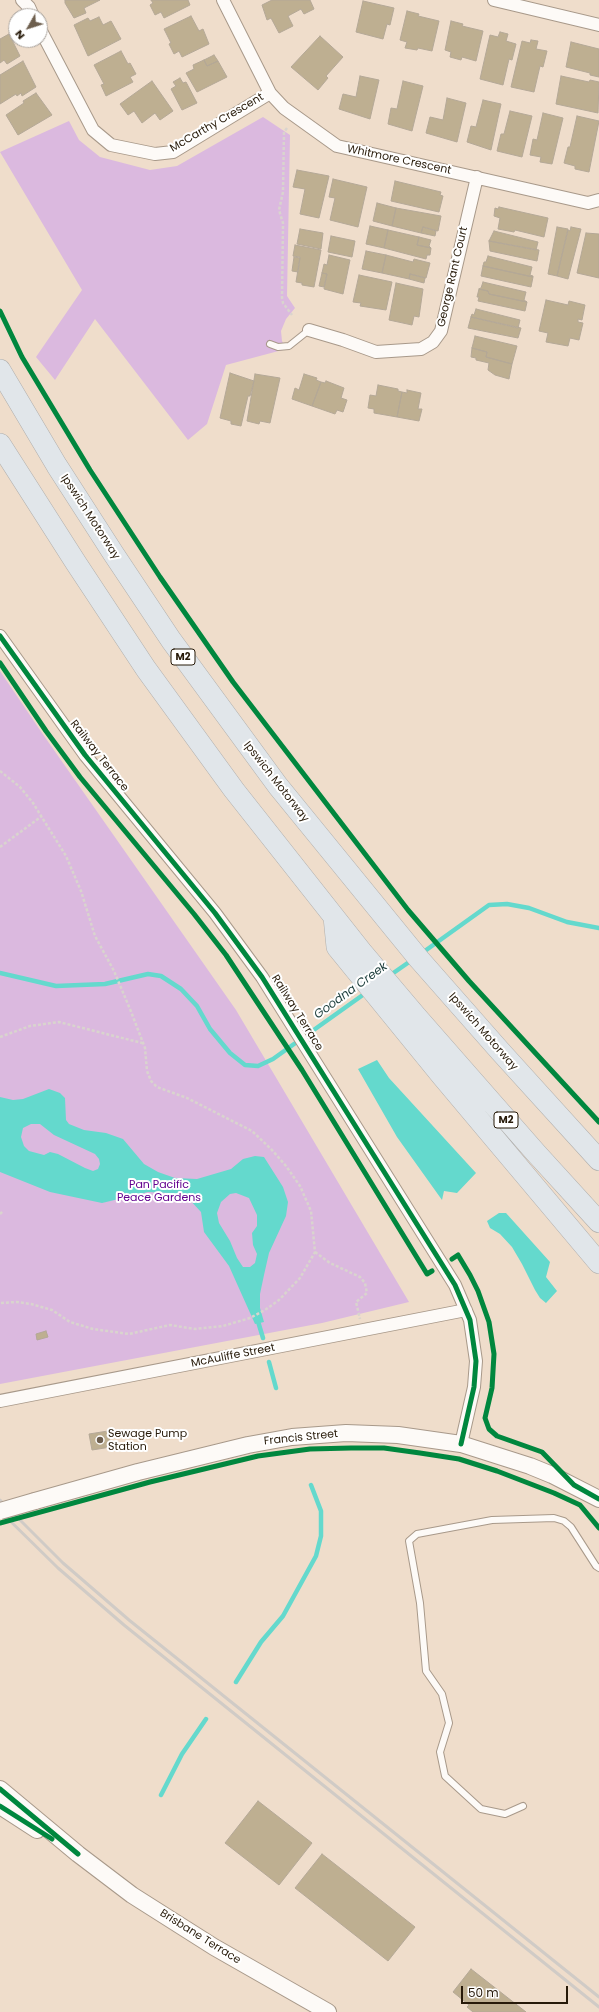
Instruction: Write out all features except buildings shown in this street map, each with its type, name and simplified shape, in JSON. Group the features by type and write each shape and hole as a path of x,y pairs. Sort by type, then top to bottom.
{"highway":[{"name":"Ipswich Motorway","path":"0,370 61,473 171,640 278,786 391,926 500,1051 599,1160"},
{"name":"M2","path":"0,444 76,563 151,675 234,790 334,917 354,956 408,1021 530,1147 599,1222"},
{"path":"408,1021 599,1263"}],"main road":[{"name":"Francis Street","path":"0,1511 222,1451 292,1437 328,1434 406,1436 461,1444 530,1466 552,1475 599,1499"},
{"name":"Brisbane Terrace","path":"0,1789 78,1854 132,1895 194,1935 328,2012"},
{"name":"Brisbane Terrace","path":"0,1806 78,1854"}],"street":[{"path":"22,0 29,8"},
{"name":"Whitmore Crescent","path":"223,0 270,93 284,108 337,146 588,203 599,200"},
{"path":"494,0 599,25"},
{"name":"McCarthy Crescent","path":"48,45 92,130 111,145 155,154 173,152 270,93"},
{"name":"George Rant Court","path":"310,330 376,352 421,349 433,342 441,331 477,177"},
{"name":"Railway Terrace","path":"0,636 85,755 215,912 262,977 455,1285 466,1310 474,1340 476,1370 461,1444"},
{"name":"McAuliffe Street","path":"0,1401 466,1310"}],"lane":[{"path":"270,344 278,347 289,346 310,330"},
{"path":"523,1806 505,1814 481,1809 445,1776 440,1752 449,1723 442,1694 426,1671 420,1603 409,1541 417,1534 492,1520 554,1518 564,1521 571,1527 596,1566 599,1568"}],"path":[{"path":"287,128 284,132 283,192 279,210 283,223 282,298 283,303 292,315"},
{"path":"0,771 20,787 42,816 74,873 95,936 114,970 143,1043 147,1071 154,1084 187,1098 252,1131 286,1166 300,1186 311,1211 315,1252 300,1278 278,1300 265,1310 250,1318 223,1326 195,1329 170,1325 129,1334 93,1329 70,1322 52,1310 31,1304 17,1302 0,1303"},
{"path":"0,847 42,816"},
{"path":"0,1038 30,1026 59,1022 143,1043"},
{"path":"0,1214 3,1211"},
{"path":"315,1252 330,1263 360,1277 365,1283 368,1288 367,1293 356,1302 363,1331"}],"green space":[{"path":"263,117 290,135 287,296 295,308 286,319 281,331 282,341 286,349 226,365 207,424 188,440 95,319 55,380 36,357 82,290 0,152 69,121 79,140 100,157 150,170 177,166"},
{"name":"Pan Pacific Peace Gardens","path":"0,671 236,1010 409,1302 322,1323 0,1384"}],"water":[{"path":"377,1060 389,1078 476,1173 457,1193 444,1191 442,1200 397,1137 358,1069"},
{"path":"49,1089 60,1093 65,1098 66,1120 69,1124 84,1130 106,1133 123,1139 144,1164 158,1172 175,1178 197,1179 231,1169 243,1159 255,1156 264,1157 283,1187 288,1202 286,1216 269,1253 260,1294 260,1308 264,1322 255,1324 229,1266 204,1232 201,1212 189,1199 169,1193 148,1192 102,1203 50,1192 0,1172 0,1097 13,1100 23,1099","holes":["31,1124 40,1124 54,1135 95,1154 99,1159 100,1164 98,1169 93,1171 58,1154 50,1152 44,1155 29,1151 24,1146 21,1137 23,1128","236,1193 249,1198 257,1215 257,1226 252,1233 253,1245 257,1254 255,1263 250,1267 243,1267 237,1258 230,1241 219,1223 217,1213 221,1202 230,1194"]},
{"path":"499,1213 506,1213 550,1262 546,1277 557,1291 546,1303 540,1298 535,1290 512,1247 500,1234 490,1228 487,1221"}],"waterway":[{"name":"Goodna Creek","path":"422,953 489,905 507,904 529,908 567,922 599,928"},
{"name":"Goodna Creek","path":"389,976 412,960"},
{"name":"Goodna Creek","path":"0,973 56,986 105,984 148,974 161,976 181,989 197,1006 210,1029 230,1053 245,1065 258,1066 273,1059 367,992"},
{"path":"257,1318 263,1338"},
{"path":"269,1362 276,1388"},
{"path":"236,1682 261,1642 283,1616 316,1556 321,1536 321,1511 311,1485"},
{"path":"161,1795 182,1754 206,1719"}],"railway":[{"path":"0,1500 63,1563 129,1620 599,1997"},
{"path":"0,1511 58,1568 124,1625 599,2007"}],"cycle path":[{"path":"0,311 22,357 90,470 160,577 233,682 408,910 469,981 599,1122"},
{"path":"0,636 85,755 215,913 262,977 455,1285 470,1320 476,1361 474,1387 461,1444"},
{"path":"0,663 46,731 80,777 194,914 226,955 302,1070 427,1274 432,1271"},
{"path":"452,1259 458,1255 470,1275 478,1291 489,1322 494,1354 492,1388 485,1418 489,1429 497,1436 542,1452 574,1485 599,1499"},
{"path":"0,1523 150,1482 258,1456 310,1449 384,1448 459,1459 497,1471 554,1493 580,1505 599,1528"},
{"path":"0,1789 78,1854"},
{"path":"0,1806 52,1839"}],"place":[{"name":"Sewage Pump Station","path":"100,1440"}]}
